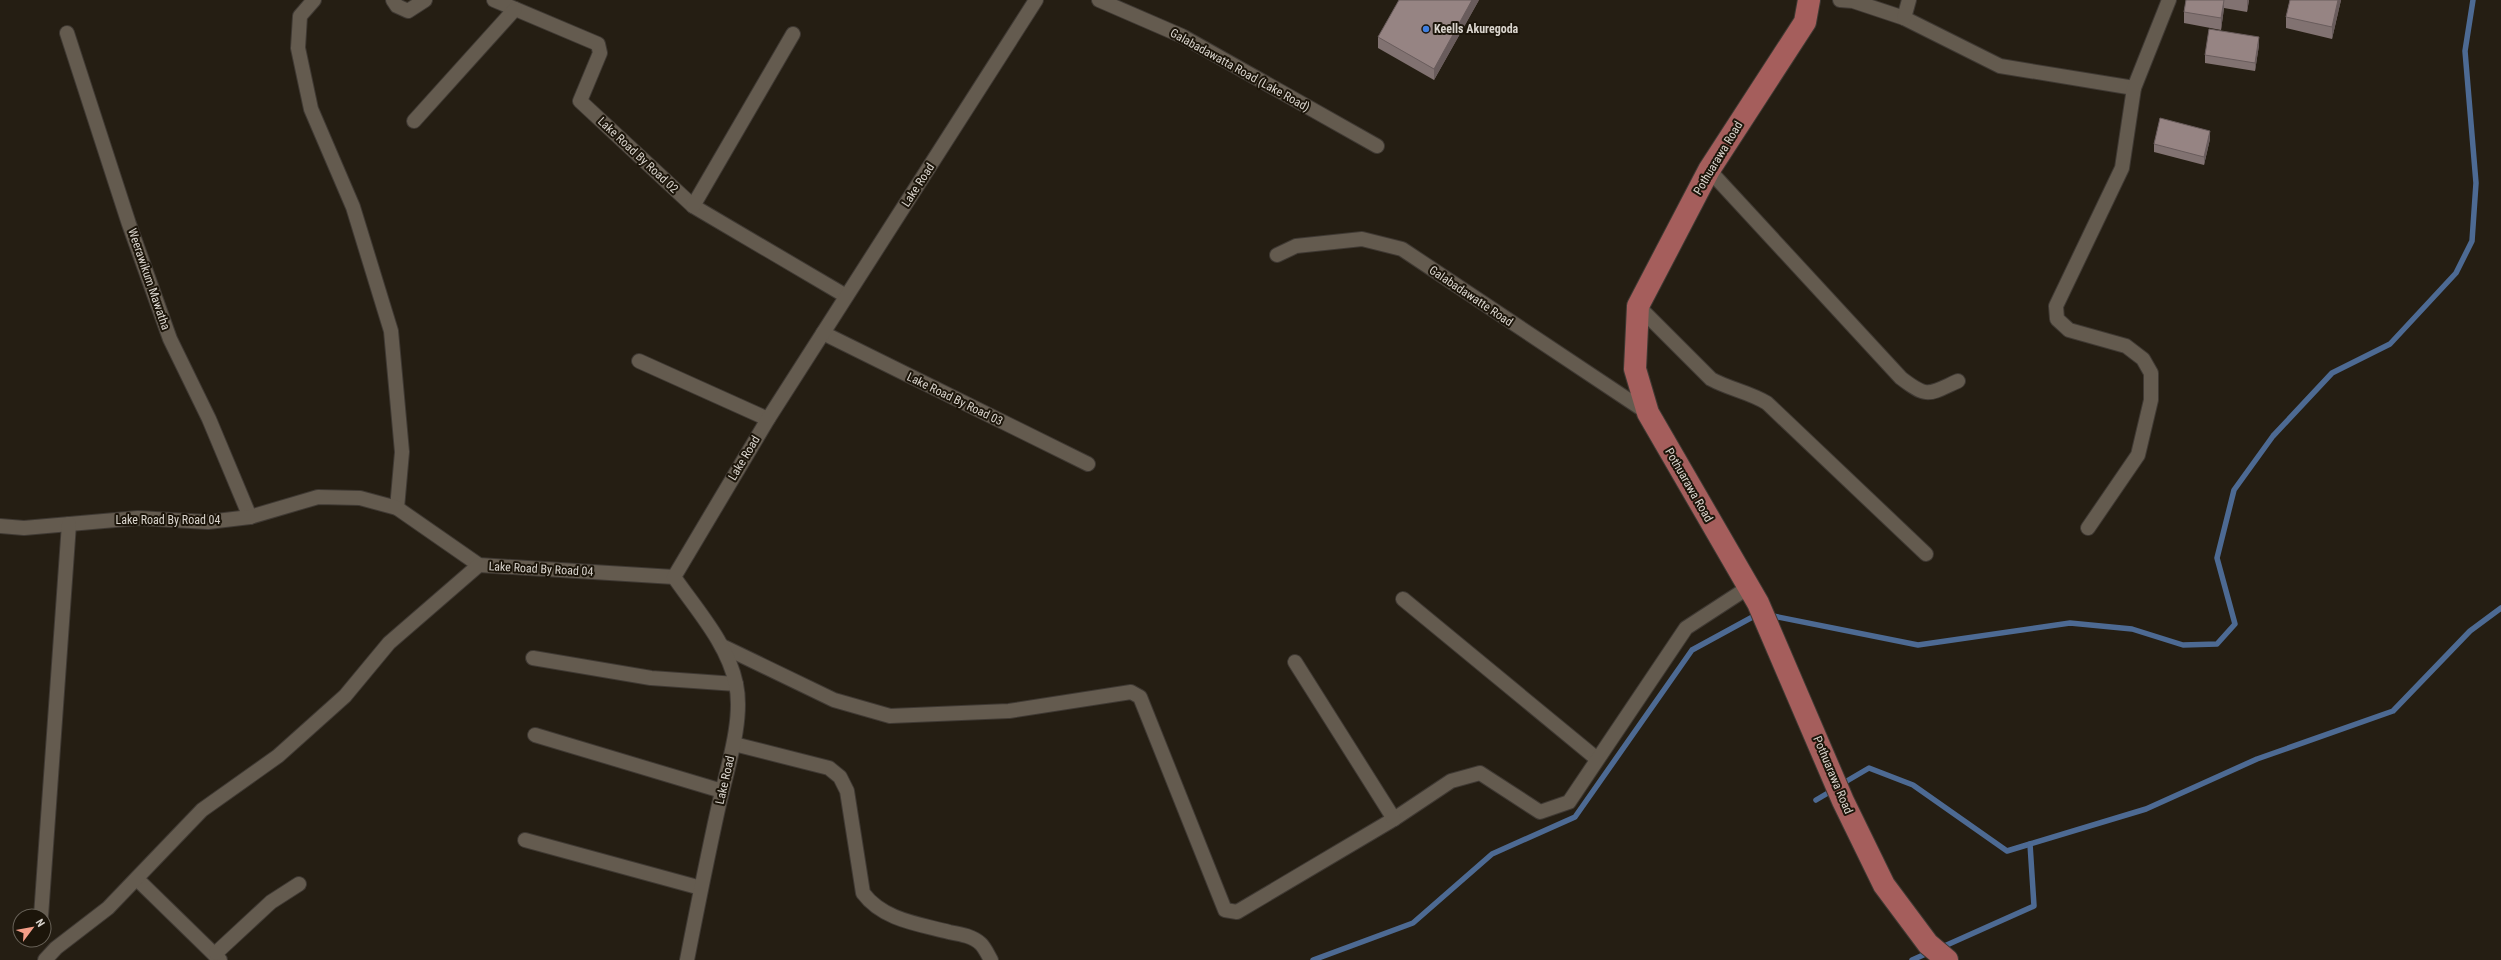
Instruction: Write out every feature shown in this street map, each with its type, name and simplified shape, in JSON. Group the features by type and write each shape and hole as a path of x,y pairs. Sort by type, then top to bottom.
{"main road":[{"name":"Pothuarawa Road","path":"1809,0 1805,22 1709,170 1638,306 1635,369 1648,413 1753,595 1776,641 1828,762 1843,801 1884,885 1928,944 1947,960"}],"street":[{"path":"314,0 300,16 298,48 311,109 353,207 390,331 402,452 397,508"},
{"path":"393,0 397,6 408,11 425,0"},
{"name":"Lake Road By Road 02","path":"494,0 598,44 600,53 580,102 693,206 846,296"},
{"name":"Lake Road","path":"687,960 722,791 734,744 737,717 736,684 722,646 674,577 768,418 1036,0"},
{"name":"Galabadawatta Road (Lake Road)","path":"1099,0 1182,36 1377,146"},
{"path":"1840,0 1853,1 1904,18 2000,66 2134,88"},
{"path":"1904,18 1909,0"},
{"path":"2088,528 2138,455 2150,400 2151,373 2143,359 2126,346 2069,330 2057,319 2056,306 2122,168 2134,88 2169,0"},
{"path":"414,121 515,9"},
{"name":"Weerawikum Mawatha","path":"67,33 129,224 170,339 209,419 250,517"},
{"path":"693,206 792,34"},
{"path":"1709,170 1901,378 1919,392 1931,393 1958,381"},
{"name":"Galabadawatte Road","path":"1277,255 1296,246 1362,239 1402,249 1648,413"},
{"path":"1638,306 1711,379 1721,385 1754,396 1767,403 1926,554"},
{"name":"Lake Road By Road 03","path":"823,333 1088,464"},
{"path":"639,361 768,418"},
{"name":"Lake Road By Road 04","path":"0,526 24,528 138,518 208,522 250,517 318,497 360,498 397,508 479,565 674,577"},
{"path":"42,908 69,524"},
{"path":"45,960 56,948 108,908 202,810 278,756 345,696 388,642 479,565"},
{"path":"722,646 834,700 890,716 1009,711 1131,692 1140,698 1225,910 1237,912 1394,819 1451,781 1480,773 1540,812 1570,802 1597,759 1686,628 1753,595"},
{"path":"1403,599 1597,759"},
{"path":"533,658 651,678 736,684"},
{"path":"1295,662 1394,819"},
{"path":"535,735 722,791"},
{"path":"734,744 829,768 840,776 847,791 864,893 870,903 896,918 966,935 981,944 991,960"},
{"path":"525,840 701,888"},
{"path":"137,879 218,957 270,902 299,884"}],"building":[{"name":"Keells Akuregoda","path":"1399,0 1472,0 1434,69 1378,37"},
{"path":"2186,0 2224,0 2221,18 2184,12"},
{"path":"2290,0 2338,0 2332,27 2286,17"},
{"path":"2209,29 2259,37 2255,63 2205,55"},
{"path":"2160,118 2210,131 2204,157 2154,144"}],"waterway":[{"path":"1768,615 1918,645 2070,623 2132,629 2183,645 2217,644 2235,624 2217,558 2234,490 2273,436 2332,373 2390,344 2456,273 2472,241 2476,183 2465,51 2473,0"},
{"path":"1940,948 2034,906 2030,844 2146,809 2257,759 2393,711 2470,631 2501,608"},
{"path":"1313,960 1413,923 1492,854 1575,817 1692,650 1758,614"},
{"path":"1840,785 1869,768 1913,785 2007,851 2030,844"},
{"path":"1816,800 1833,790"},
{"path":"1912,960 1930,952"}],"place":[{"name":"Keells Akuregoda","path":"1426,29"}]}
